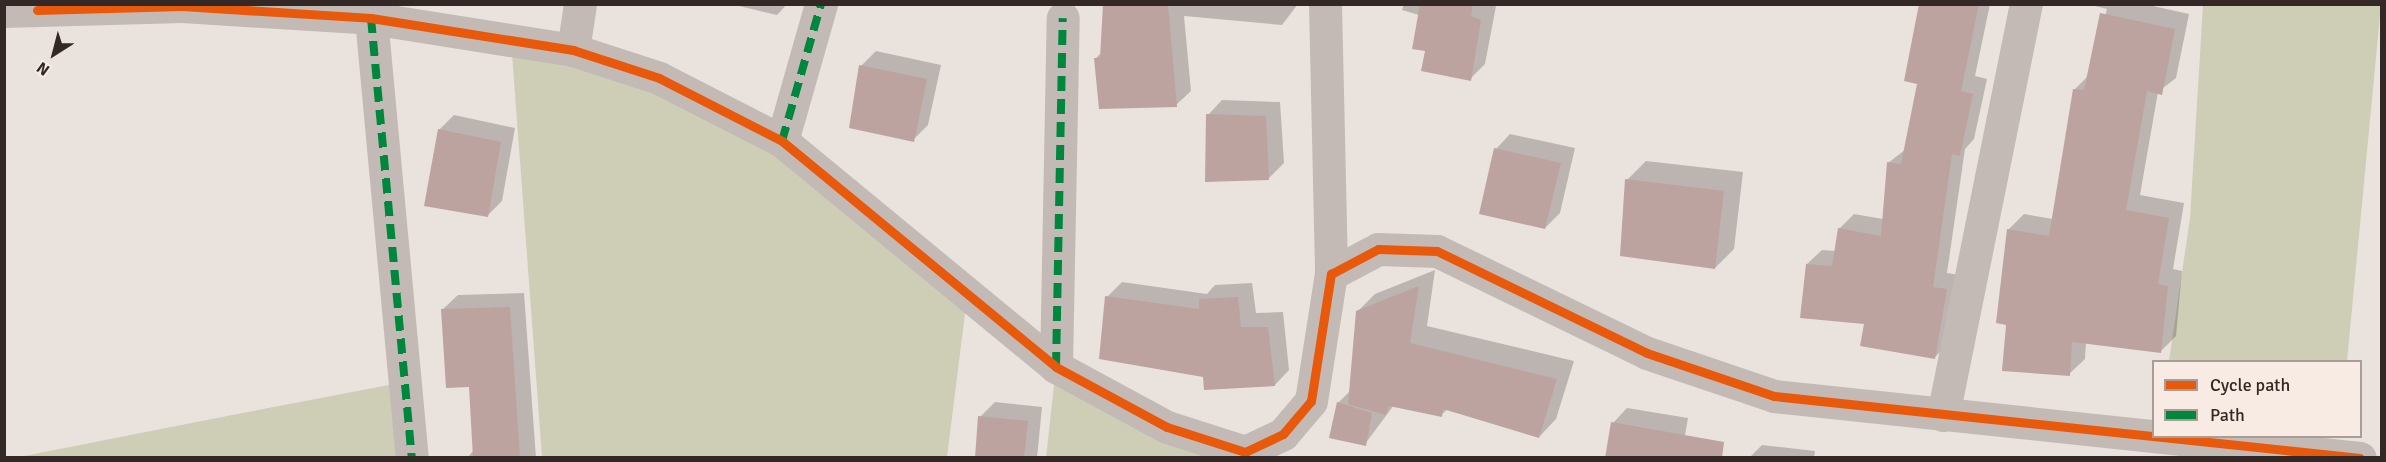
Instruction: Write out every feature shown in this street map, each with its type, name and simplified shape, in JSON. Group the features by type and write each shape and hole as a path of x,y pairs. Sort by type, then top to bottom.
{"street":[{"path":"573,50 580,4"},
{"path":"782,141 820,4"},
{"path":"4,11 182,5 371,18 573,50 659,78 782,141 1056,367 1167,427 1246,455 1283,434 1311,401 1330,274 1324,4"},
{"path":"1943,415 2026,4"},
{"path":"371,18 412,458"},
{"path":"1056,367 1063,18"},
{"path":"1330,274 1378,249 1437,251 1647,353 1774,396 2152,437"},
{"path":"2166,438 2360,458"}],"green space":[{"path":"2203,5 2381,5 2347,360 2169,360 2190,218"},
{"path":"511,40 782,141 967,298 947,457 542,457"},
{"path":"1056,367 1247,458 1046,458"},
{"path":"394,384 396,457 14,458 227,416"}],"building":[{"path":"1103,4 1168,4 1177,107 1099,109 1094,58 1100,58"},
{"path":"1420,4 1473,4 1471,16 1481,20 1471,81 1421,71 1425,51 1412,49"},
{"path":"1919,4 1979,4 1961,91 1973,94 1960,156 1952,154 1933,287 1947,289 1935,359 1860,346 1864,324 1800,318 1806,264 1832,266 1838,228 1881,236 1887,162 1901,164 1917,84 1904,81"},
{"path":"2100,13 2175,29 2162,95 2147,91 2126,210 2169,218 2158,284 2168,286 2161,353 2072,342 2070,376 2002,371 2006,325 1996,323 2007,229 2049,236 2073,89 2084,90"},
{"path":"859,65 927,79 914,142 849,128"},
{"path":"1206,114 1266,116 1269,180 1205,182"},
{"path":"438,129 501,142 488,217 424,206"},
{"path":"1494,148 1561,163 1545,229 1479,214"},
{"path":"1625,179 1724,191 1715,269 1620,256"},
{"path":"1419,286 1410,343 1557,379 1539,438 1443,409 1442,417 1389,406 1386,415 1348,404 1356,311"},
{"path":"1105,296 1199,309 1199,299 1238,297 1241,327 1268,327 1275,386 1204,390 1203,377 1099,359"},
{"path":"510,307 520,458 473,458 469,387 446,388 441,309"},
{"path":"1337,402 1372,413 1366,446 1329,438"},
{"path":"978,416 1028,421 1024,458 975,458"},
{"path":"1611,422 1724,442 1722,458 1605,458"}],"marked path":[{"path":"782,141 821,4"},
{"path":"371,18 412,458"},
{"path":"1056,367 1063,18"}],"cycle path":[{"path":"37,10 182,6 371,18 573,50 659,78 782,141 1056,367 1167,427 1245,452 1283,434 1311,401 1331,274 1378,249 1437,251 1647,353 1774,396 2152,436"},
{"path":"2171,438 2360,458"}]}
